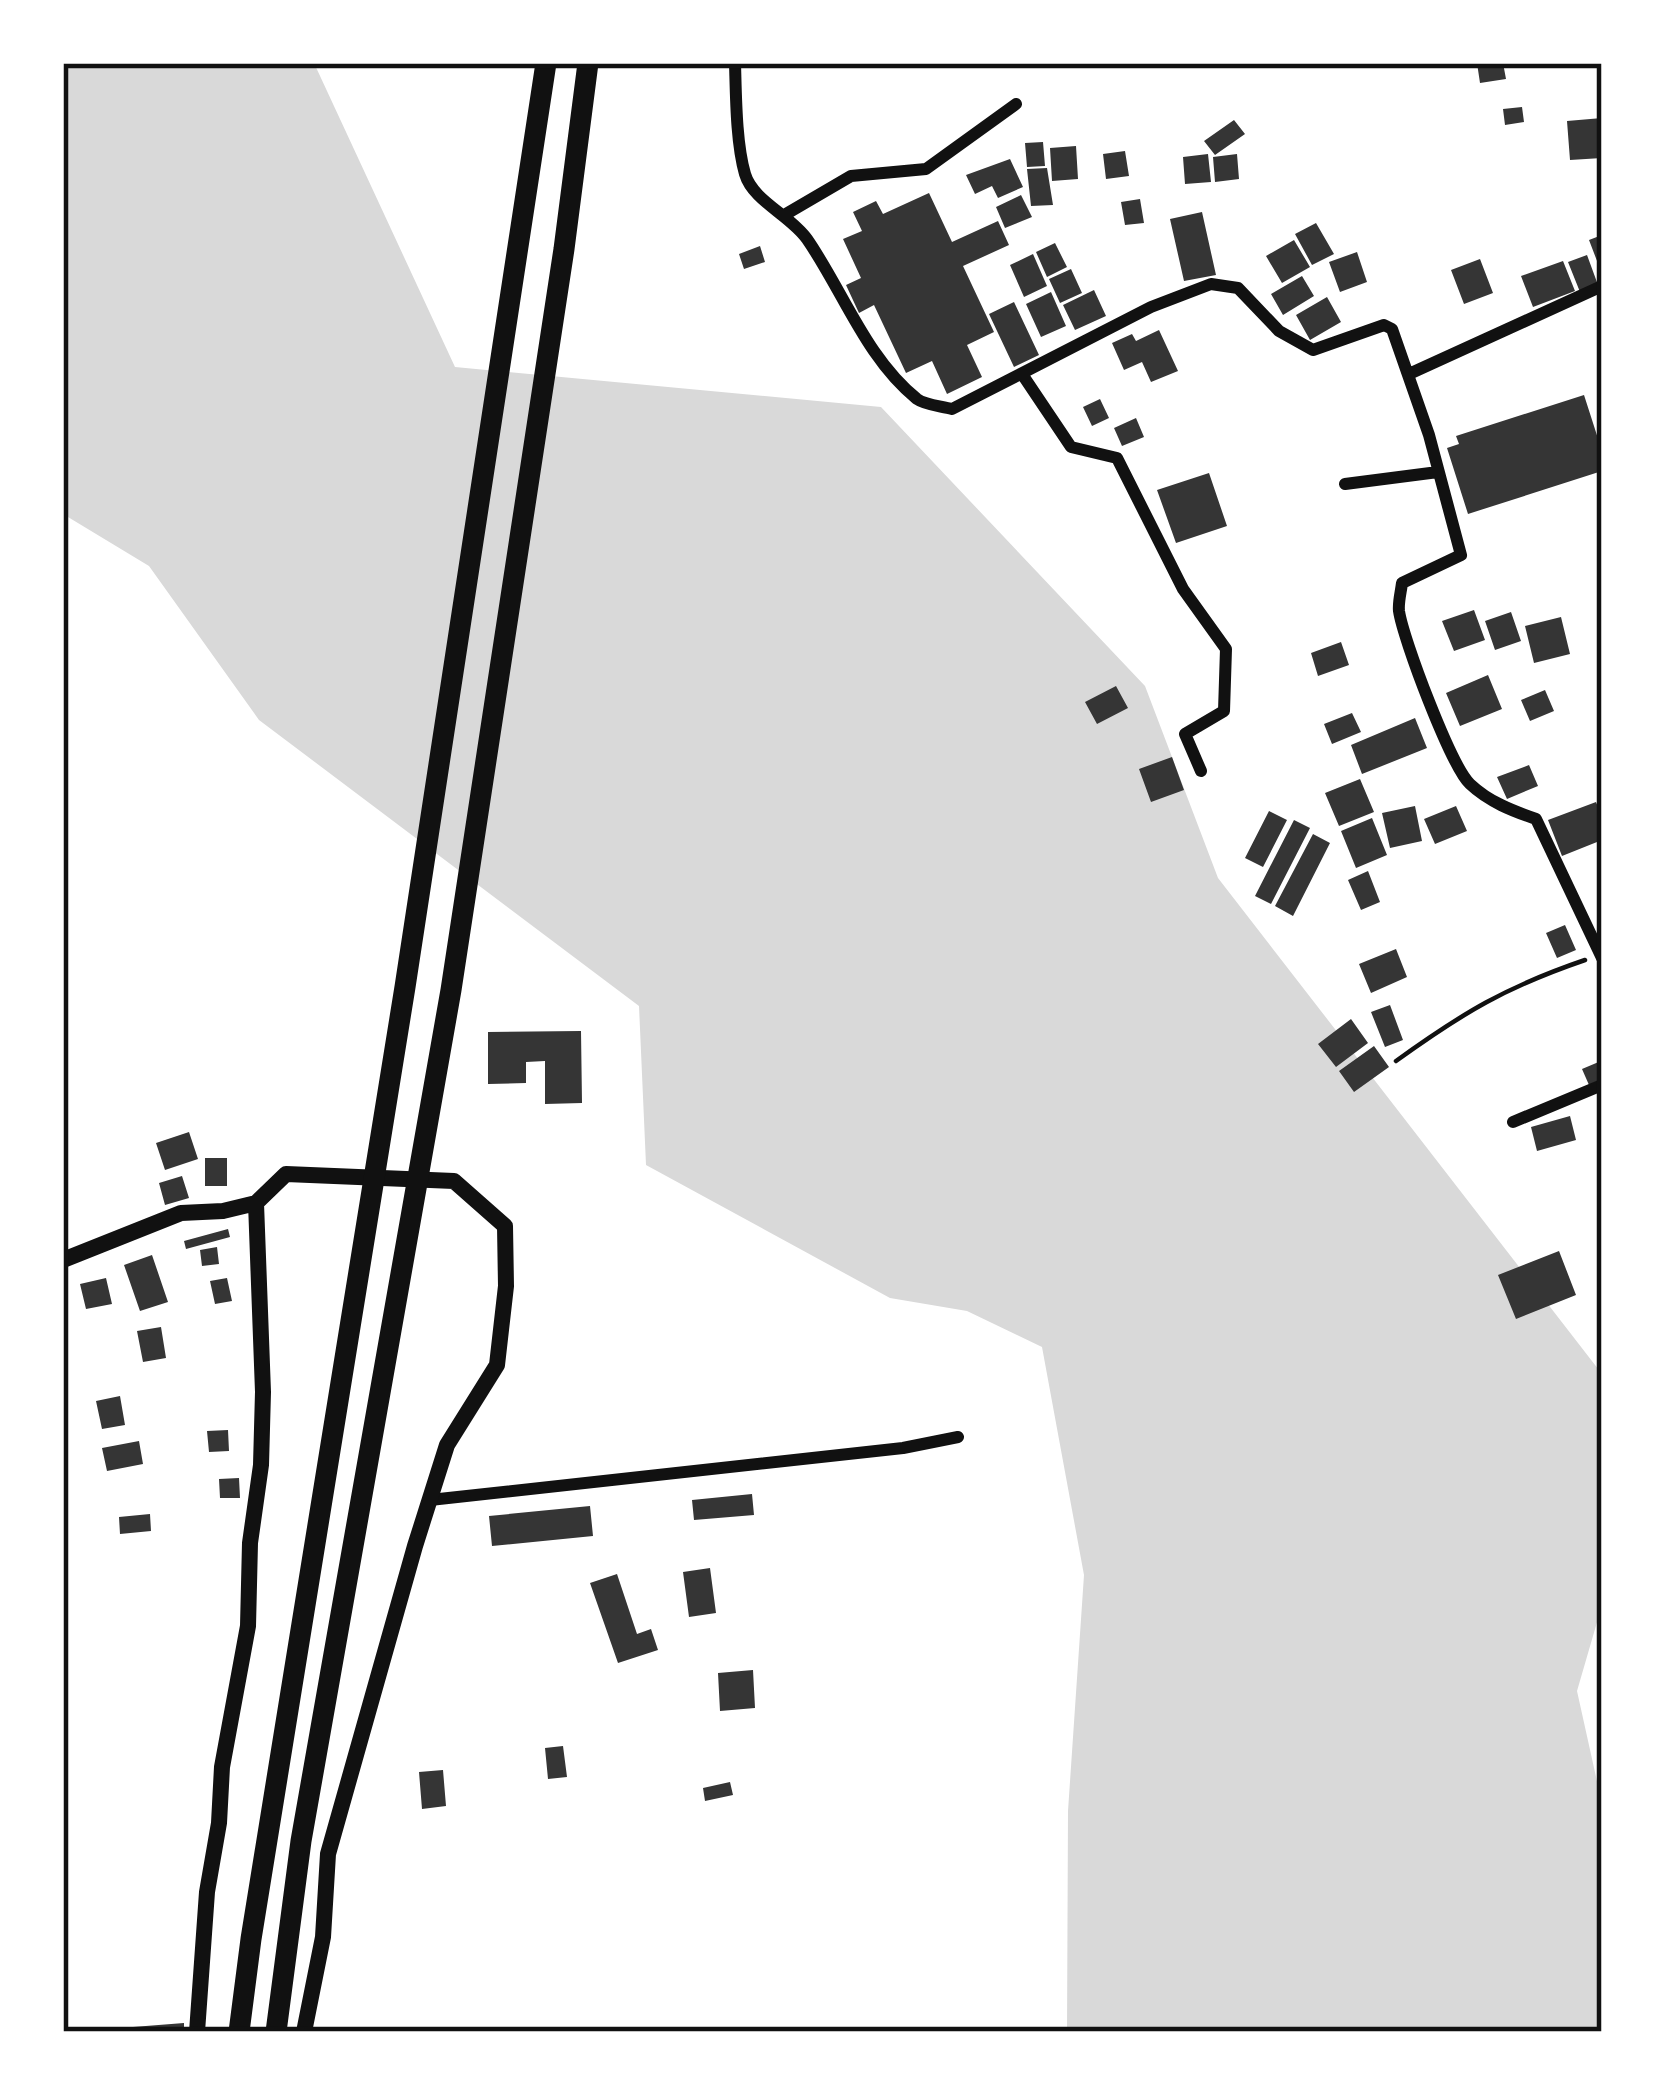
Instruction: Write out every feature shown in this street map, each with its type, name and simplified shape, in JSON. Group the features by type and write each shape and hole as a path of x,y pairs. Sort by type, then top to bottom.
{"highway":[{"path":"239,2032 546,63"},
{"path":"276,2032 301,1841 451,990 588,63"}],"street":[{"path":"735,63 745,175 757,195 786,214 807,238 845,307 919,401 952,409 1151,308 1211,284 1238,287 1279,332 1313,350 1384,325 1392,329 1461,555 1402,583 1398,607 1409,647 1449,754 1468,783 1502,807 1536,820 1601,956"},
{"path":"786,214 851,176 926,169 1016,104"},
{"path":"1409,374 1602,286"},
{"path":"1022,374 1071,447 1117,458 1183,589 1226,649 1224,711 1185,734 1201,771"},
{"path":"1345,484 1438,472"},
{"path":"1513,1122 1602,1085"},
{"path":"63,1260 181,1213 256,1203 286,1174 454,1181 505,1226 506,1286 496,1365 447,1444 328,1854 323,1937 304,2032"},
{"path":"197,2032 207,1892 222,1767 248,1626 250,1543 261,1465 256,1203"},
{"path":"430,1500 903,1448 958,1437"}],"path":[{"path":"1396,1061 1465,1011 1517,983 1601,956"}],"shaded area":[{"path":"63,63 314,63 455,367 881,407 1145,686 1218,878 1602,1374 1602,1605 1577,1691 1602,1804 1602,2032 1067,2032 1068,1811 1084,1575 1042,1347 967,1311 890,1298 646,1165 639,1006 259,720 149,566 63,514"}],"building":[{"path":"1477,63 1503,63 1506,79 1480,83"},
{"path":"1522,107 1524,122 1505,125 1503,109"},
{"path":"1602,118 1602,158 1570,160 1567,121"},
{"path":"1234,120 1245,134 1215,155 1204,141"},
{"path":"1043,142 1045,166 1027,167 1025,143"},
{"path":"1076,146 1078,179 1052,181 1050,148"},
{"path":"1125,151 1129,176 1106,179 1103,154"},
{"path":"1208,154 1211,182 1185,184 1183,157"},
{"path":"1237,154 1239,179 1215,182 1213,157"},
{"path":"1010,159 1023,187 998,198 992,186 975,194 966,175"},
{"path":"1047,168 1053,205 1031,206 1027,169"},
{"path":"929,193 952,242 998,221 1009,245 963,266 994,332 967,345 982,377 947,394 932,361 906,373 874,305 859,313 846,285 861,278 843,239 862,231 853,212 876,201 883,214"},
{"path":"1021,195 1032,217 1005,228 996,207"},
{"path":"1140,199 1144,223 1125,225 1121,202"},
{"path":"1202,212 1216,275 1184,281 1170,219"},
{"path":"1316,223 1334,254 1312,265 1295,234"},
{"path":"1602,235 1602,274 1589,240"},
{"path":"1294,240 1310,267 1282,283 1266,256"},
{"path":"1055,243 1067,267 1047,277 1036,252"},
{"path":"760,246 765,262 744,269 739,254"},
{"path":"1357,252 1367,282 1340,292 1329,262"},
{"path":"1033,254 1047,286 1024,297 1010,265"},
{"path":"1587,255 1598,285 1580,292 1568,262"},
{"path":"1480,259 1493,293 1464,304 1451,270"},
{"path":"1563,261 1575,291 1533,307 1521,276"},
{"path":"1071,269 1082,293 1060,303 1049,279"},
{"path":"1302,276 1314,296 1283,315 1271,294"},
{"path":"1094,290 1106,316 1075,330 1063,305"},
{"path":"1051,292 1066,326 1041,337 1026,304"},
{"path":"1327,297 1341,322 1310,340 1296,315"},
{"path":"1014,302 1039,355 1014,367 989,314"},
{"path":"1159,330 1178,371 1151,382 1142,362 1124,370 1112,343 1132,334 1136,341"},
{"path":"1584,395 1602,451 1602,471 1468,514 1447,448 1459,444 1456,436"},
{"path":"1100,399 1109,418 1092,426 1083,407"},
{"path":"1136,418 1144,437 1122,446 1114,428"},
{"path":"1209,473 1227,526 1176,543 1157,490"},
{"path":"1474,610 1485,640 1454,651 1442,621"},
{"path":"1511,612 1521,641 1495,650 1485,621"},
{"path":"1561,617 1570,654 1534,663 1525,626"},
{"path":"1341,642 1349,665 1318,676 1311,653"},
{"path":"1488,675 1502,709 1460,726 1446,693"},
{"path":"1116,686 1128,708 1097,724 1085,702"},
{"path":"1545,690 1554,711 1530,721 1521,700"},
{"path":"1352,713 1361,732 1332,744 1324,724"},
{"path":"1415,718 1427,748 1362,774 1351,745"},
{"path":"1172,757 1184,790 1151,802 1139,769"},
{"path":"1529,765 1538,786 1507,799 1497,777"},
{"path":"1360,779 1374,812 1339,826 1325,793"},
{"path":"1596,802 1602,840 1562,856 1548,820"},
{"path":"1415,806 1422,841 1390,848 1382,813"},
{"path":"1456,806 1467,831 1435,844 1424,819"},
{"path":"1269,811 1287,820 1263,867 1245,858"},
{"path":"1372,818 1387,855 1356,868 1341,831"},
{"path":"1294,820 1310,828 1271,904 1255,896"},
{"path":"1313,834 1330,843 1293,916 1275,906"},
{"path":"1368,871 1380,902 1361,910 1348,880"},
{"path":"1565,925 1576,950 1557,958 1546,933"},
{"path":"1396,949 1407,977 1371,993 1359,964"},
{"path":"1390,1005 1403,1040 1385,1047 1371,1012"},
{"path":"1351,1019 1368,1043 1336,1067 1318,1044"},
{"path":"581,1031 582,1103 545,1104 545,1061 526,1062 526,1083 488,1084 488,1032"},
{"path":"1374,1046 1389,1067 1354,1092 1339,1071"},
{"path":"1601,1061 1602,1079 1589,1085 1582,1069"},
{"path":"1570,1116 1576,1140 1537,1151 1531,1127"},
{"path":"189,1132 198,1159 165,1170 156,1143"},
{"path":"205,1158 227,1158 227,1186 205,1186"},
{"path":"182,1176 189,1198 165,1205 159,1183"},
{"path":"228,1229 230,1237 186,1249 184,1241"},
{"path":"217,1247 219,1264 202,1266 200,1250"},
{"path":"1559,1251 1576,1295 1516,1319 1498,1275"},
{"path":"152,1255 168,1302 140,1311 124,1265"},
{"path":"106,1278 112,1304 86,1309 80,1284"},
{"path":"227,1278 232,1301 215,1304 210,1281"},
{"path":"161,1327 166,1358 143,1362 137,1331"},
{"path":"120,1396 125,1425 102,1429 96,1401"},
{"path":"228,1430 229,1451 209,1452 207,1431"},
{"path":"139,1441 143,1464 107,1471 102,1448"},
{"path":"239,1478 240,1498 220,1498 219,1479"},
{"path":"752,1494 754,1515 694,1520 692,1500"},
{"path":"590,1506 593,1536 492,1546 489,1516"},
{"path":"150,1514 151,1531 120,1534 119,1517"},
{"path":"710,1568 716,1613 689,1617 683,1572"},
{"path":"617,1574 637,1634 651,1629 658,1650 618,1663 590,1583"},
{"path":"753,1670 755,1708 720,1711 718,1673"},
{"path":"563,1746 567,1777 548,1779 545,1748"},
{"path":"443,1770 446,1806 422,1809 419,1772"},
{"path":"730,1782 733,1795 705,1801 703,1788"},
{"path":"184,2023 184,2032 134,2032 133,2027"}]}
